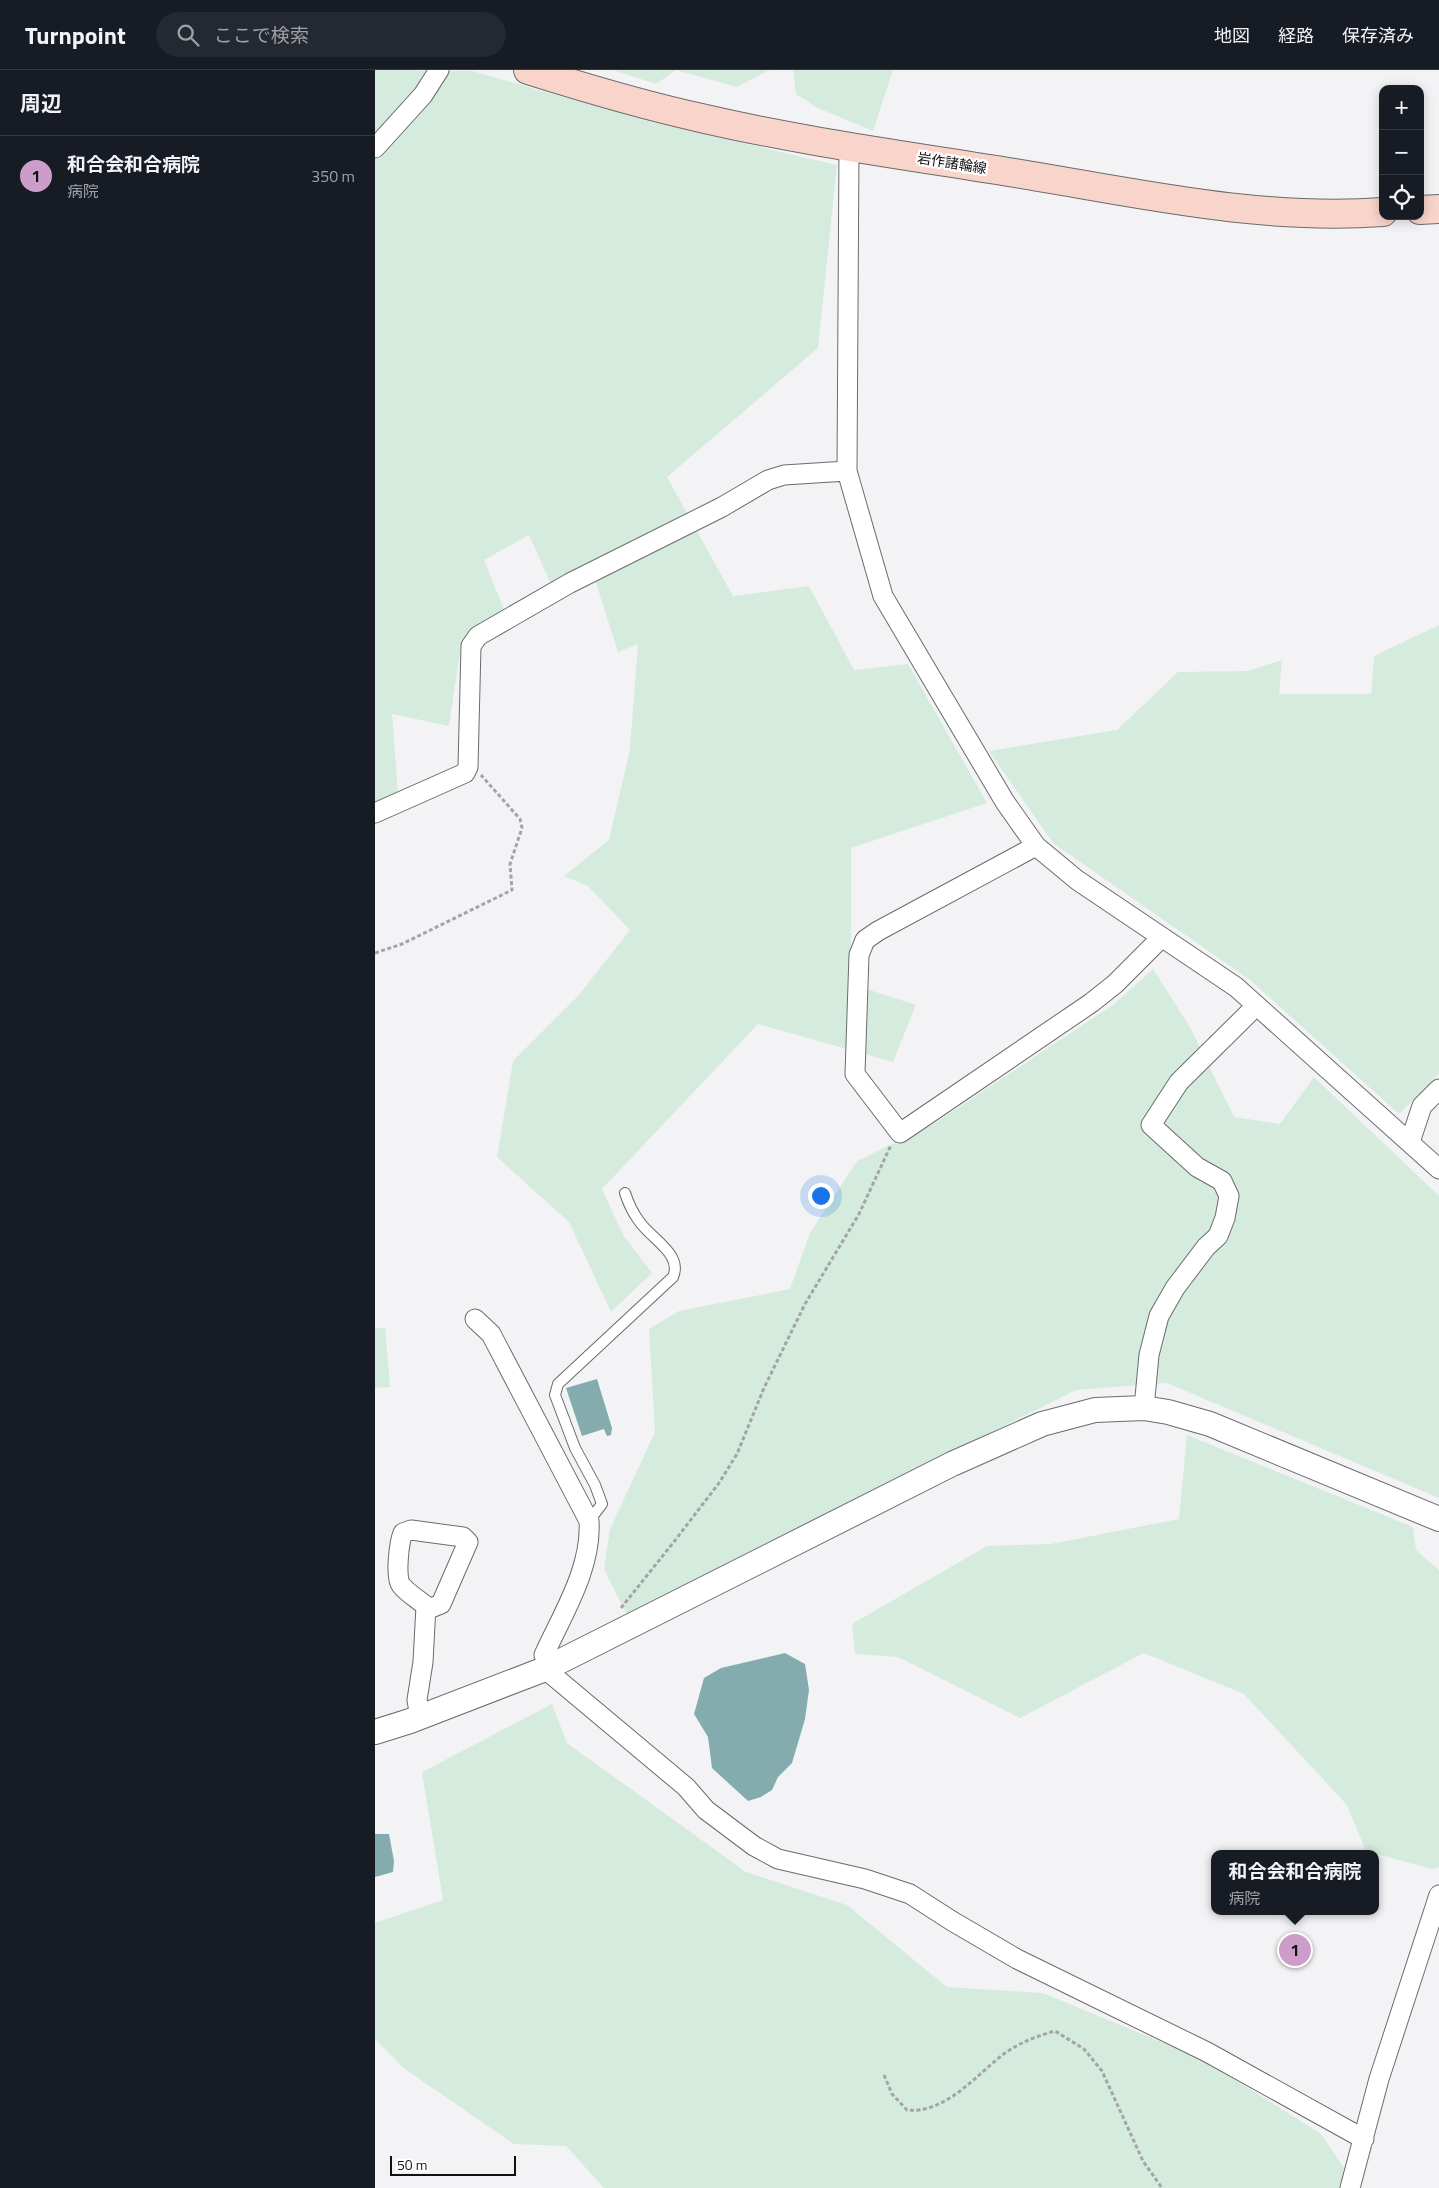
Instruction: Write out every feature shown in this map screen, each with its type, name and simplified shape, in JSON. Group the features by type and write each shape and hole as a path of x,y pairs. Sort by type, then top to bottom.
{"main road":[{"name":"岩作諸輪線","path":"528,70 624,100 849,147 1184,202 1268,212 1337,216 1379,212"},
{"path":"1424,210 1439,208"}],"street":[{"path":"375,148 423,95 439,70"},
{"path":"849,147 847,471 883,596 1005,802 1036,846 1077,880 1236,987 1439,1169"},
{"path":"375,813 465,773 468,766 471,646 478,636 570,583 722,507 768,480 784,474 847,471"},
{"path":"1036,846 878,931 865,940 859,955 855,1074 900,1133 1091,1002 1115,984 1162,937"},
{"path":"1144,1408 1149,1354 1159,1316 1175,1288 1206,1247 1218,1236 1225,1218 1229,1196 1222,1181 1197,1167 1151,1125 1179,1082 1257,1006"},
{"path":"1410,1142 1422,1106 1439,1089"},
{"path":"475,1318 491,1334 589,1521 591,1541 585,1565 544,1655 547,1668 686,1787 706,1810 754,1846 778,1859 865,1880 910,1894 952,1921 1017,1958 1207,2052 1364,2139"},
{"path":"375,1732 420,1717 547,1668 952,1464 1042,1424 1095,1410 1144,1408 1169,1412 1210,1424 1439,1519"},
{"path":"411,1530 463,1537 468,1542 441,1604 431,1608 426,1606 401,1586 398,1579 403,1533 411,1530"},
{"path":"420,1717 417,1700 423,1662 426,1606"},
{"path":"1350,2188 1379,2078 1439,1895"}],"lane":[{"path":"589,1521 602,1504 595,1485 575,1448 555,1396 558,1384 673,1277 677,1269 674,1259 639,1222 625,1193"}],"path":[{"path":"375,953 402,944 512,890 510,864 523,828 520,819 480,774 468,766"},
{"path":"618,1611 659,1562 719,1483 737,1454 764,1388 805,1304 859,1214 889,1149 900,1133"},
{"path":"884,2075 892,2094 907,2110 921,2112 935,2106 968,2085 1013,2048 1033,2037 1055,2031 1084,2049 1102,2071 1143,2161 1162,2188"}],"green space":[{"path":"375,70 472,71 651,122 837,165 818,348 667,477 733,596 809,586 854,670 908,664 987,803 851,848 851,984 916,1005 893,1062 758,1024 602,1189 623,1235 652,1273 611,1312 569,1222 497,1157 513,1061 578,996 630,930 588,886 564,876 609,840 630,749 638,644 618,652 590,564 552,586 529,535 484,560 505,612 461,646 449,726 392,714 398,793 375,803"},
{"path":"613,70 676,70 656,84"},
{"path":"676,70 769,70 737,87"},
{"path":"793,70 893,70 873,131 816,107 796,94"},
{"path":"1439,625 1439,1074 1399,1114 1250,980 1053,843 989,751 1117,730 1178,672 1248,671 1282,660 1279,694 1371,694 1374,656"},
{"path":"1153,969 1190,1027 1234,1117 1280,1124 1314,1077 1439,1196 1439,1498 1167,1383 1076,1390 627,1615 604,1569 610,1529 655,1432 649,1329 679,1311 790,1289 810,1233 857,1161 935,1123 1113,1005"},
{"path":"375,1328 385,1328 390,1387 375,1388"},
{"path":"1187,1435 1413,1527 1416,1550 1439,1570 1439,1867 1432,1869 1379,1855 1379,1850 1366,1850 1347,1805 1244,1694 1144,1653 1020,1718 898,1657 855,1654 852,1624 987,1546 1051,1544 1179,1519"},
{"path":"552,1704 567,1743 746,1872 847,1905 947,1987 1043,1993 1202,2059 1320,2133 1347,2172 1341,2188 604,2188 566,2146 514,2144 405,2069 375,2039 375,1923 443,1900 422,1772"}],"water":[{"path":"597,1379 612,1428 611,1435 607,1436 604,1429 582,1436 566,1388"},
{"path":"785,1653 805,1664 809,1690 805,1719 792,1763 778,1777 772,1790 761,1797 748,1801 712,1768 708,1737 694,1714 704,1678 721,1668"},
{"path":"375,1834 389,1834 394,1861 393,1872 375,1877"}],"place":[{"name":"和合会和合病院","path":"1295,1950"}]}
